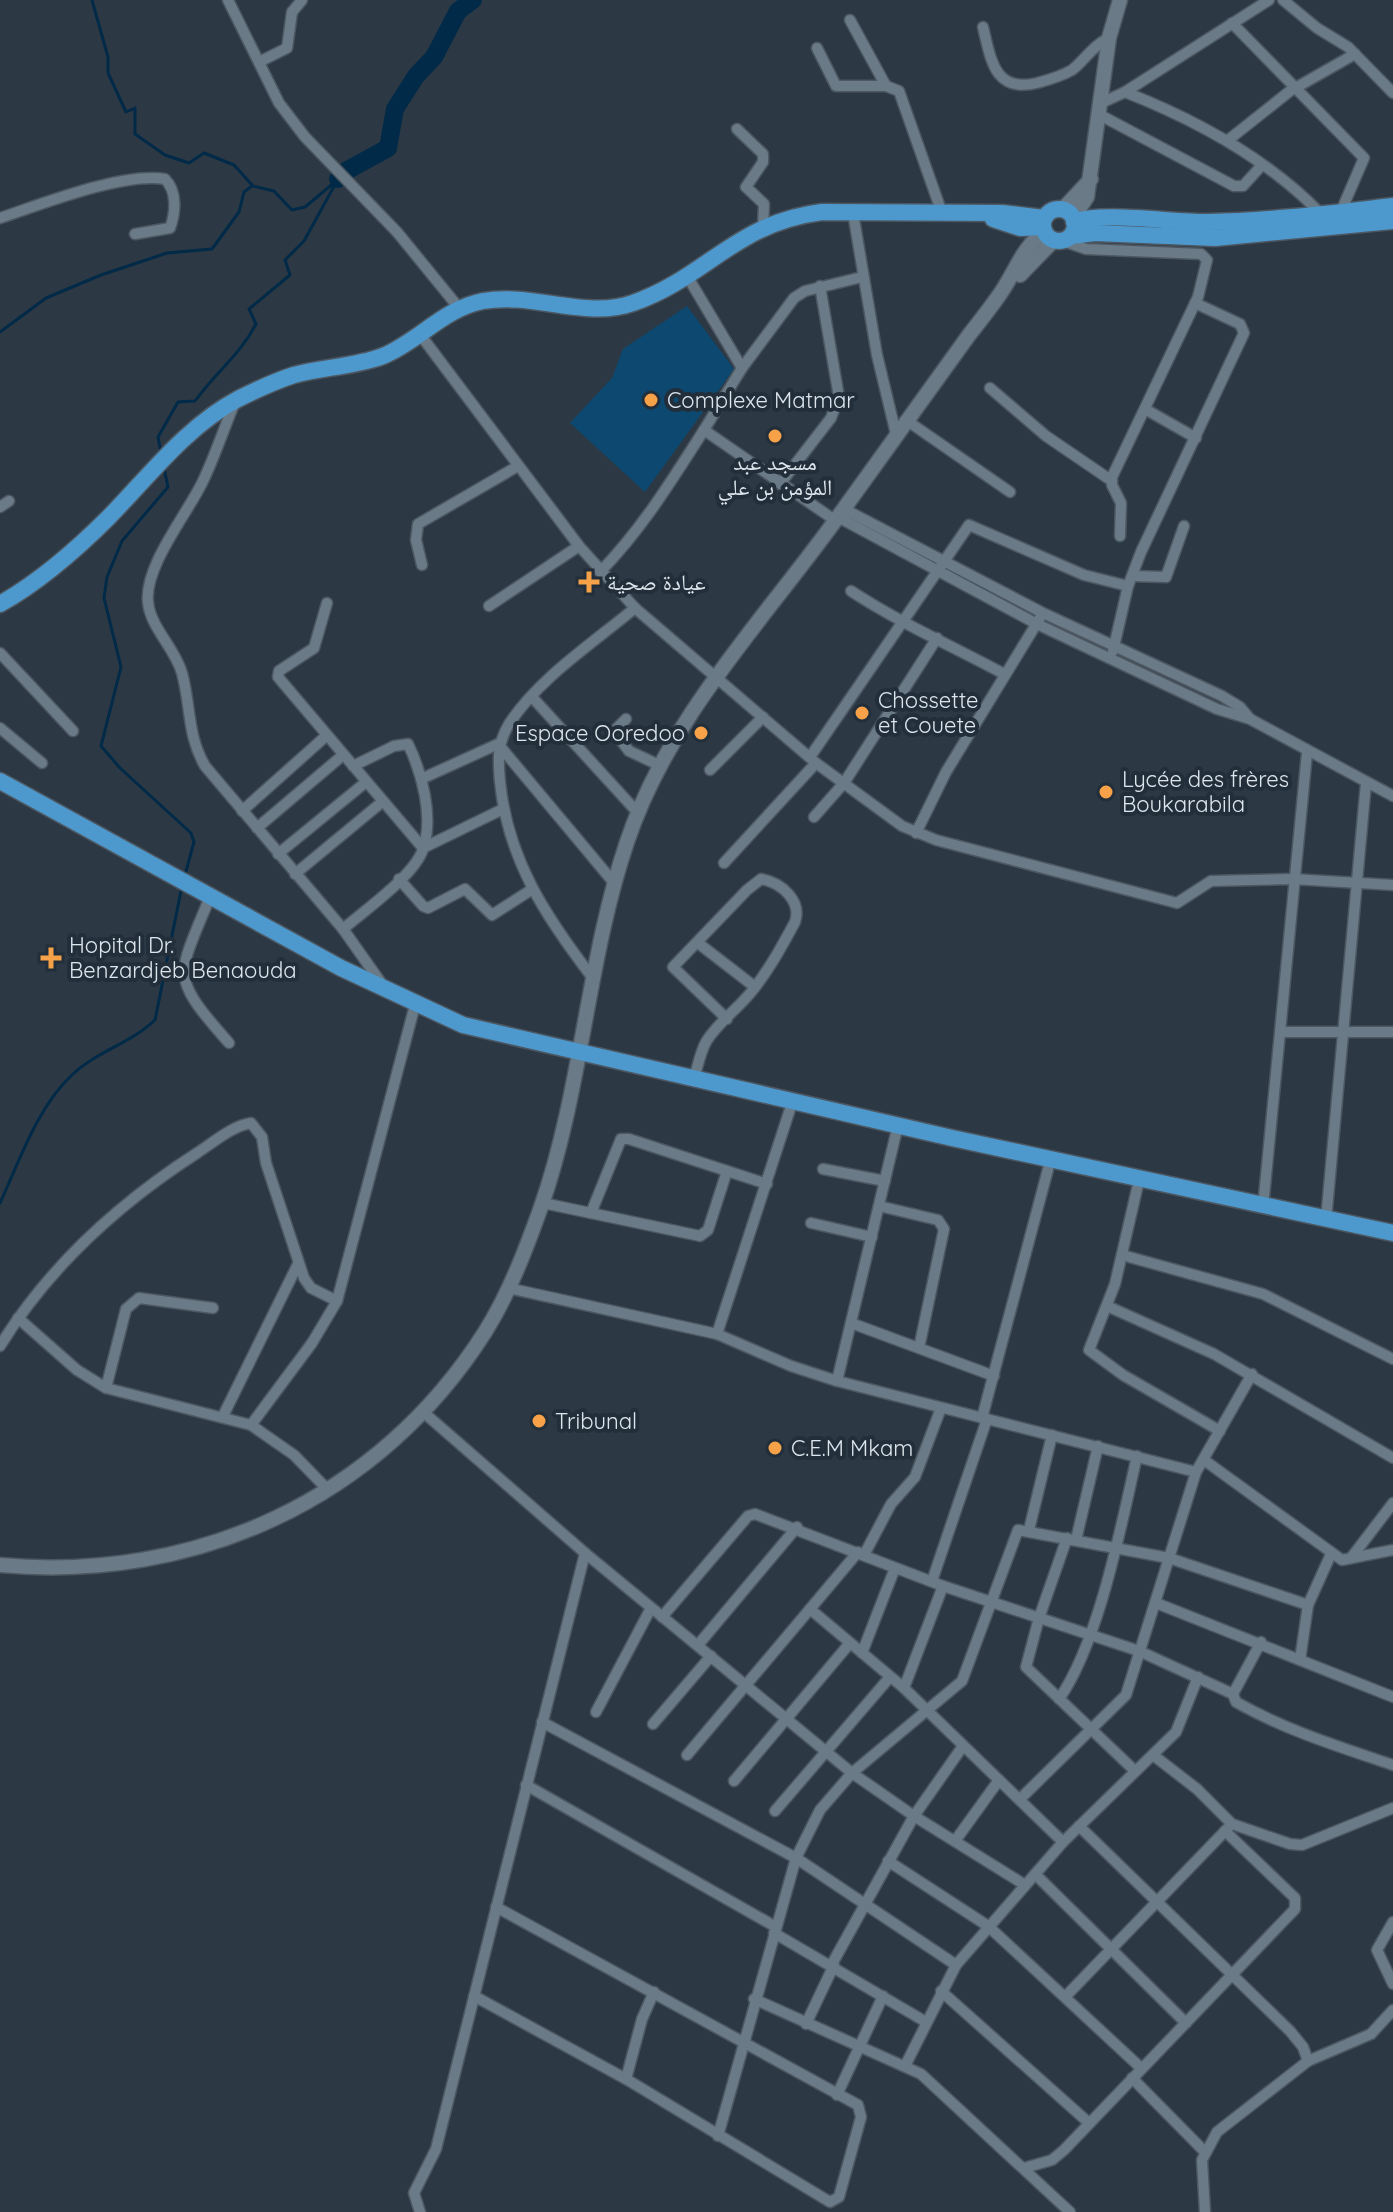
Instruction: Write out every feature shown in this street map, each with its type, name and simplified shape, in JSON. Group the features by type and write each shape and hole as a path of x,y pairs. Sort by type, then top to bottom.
{"main road":[{"path":"0,1565 38,1569 155,1560 240,1533 299,1508 328,1490 404,1430 485,1331 508,1288 543,1203 615,884 639,814 661,766 699,701 1005,288 1035,238 1058,227 1087,197 1109,38 1120,0"},
{"path":"1333,217 1393,206"},
{"path":"0,604 31,586 59,563 159,463 235,400 294,375 382,356 459,308 482,301 524,299 614,309 659,291 763,226 793,216 942,213 976,215 1020,228 1058,227 1095,233 1128,228 1333,217 1393,221"},
{"path":"0,781 386,991 463,1025 898,1125 1140,1176 1263,1207 1393,1233"}],"street":[{"path":"228,0 279,103 305,137 397,232 459,308"},
{"path":"259,62 287,48 292,12 302,0"},
{"path":"1262,165 1243,186 1234,186 1100,109 1269,0"},
{"path":"1283,0 1355,54 1393,93"},
{"path":"850,20 886,86"},
{"path":"1125,92 1169,110 1227,141 1333,217 1365,159 1232,23"},
{"path":"983,27 999,72 1005,82 1016,87 1070,71 1093,45 1109,38"},
{"path":"817,48 833,85 896,88 906,104 942,213"},
{"path":"1227,141 1295,89 1355,54"},
{"path":"737,129 763,154 763,162 746,187 764,204 763,226"},
{"path":"0,218 82,192 152,177 165,179 173,190 170,228 135,234"},
{"path":"853,213 862,277 896,434"},
{"path":"1058,227 1086,249 1203,255 1207,260 1195,303 1112,481"},
{"path":"686,274 742,368"},
{"path":"600,572 628,543 655,507 742,368 794,298 820,286 862,277"},
{"path":"780,484 823,429 839,397 820,286"},
{"path":"1109,659 1115,648 1130,581 1244,328 1195,303"},
{"path":"419,333 579,546 635,608 813,760 916,833 1177,903 1211,881 1292,879 1391,882"},
{"path":"990,388 1046,436 1112,481 1121,503 1120,536"},
{"path":"235,400 203,481 151,581 148,602 182,675 195,749 242,811 343,929 386,991"},
{"path":"1145,409 1196,438"},
{"path":"906,420 1010,492"},
{"path":"704,430 780,484 940,566 1222,696 1240,707 1250,719"},
{"path":"422,565 416,540 418,524 518,466"},
{"path":"724,863 813,760 964,529 975,525 1084,575 1130,581 1166,577 1184,526"},
{"path":"489,606 579,546"},
{"path":"940,566 1037,624 1217,709 1250,719 1307,753 1393,796"},
{"path":"851,591 902,624 937,638 1004,674"},
{"path":"327,603 314,648 279,671 278,677 423,848"},
{"path":"421,779 498,744 532,697 635,608"},
{"path":"916,833 946,772 1043,613"},
{"path":"814,817 844,783 937,638"},
{"path":"0,653 73,731"},
{"path":"532,697 639,814"},
{"path":"710,770 763,717"},
{"path":"626,719 614,731 629,751 661,766"},
{"path":"0,728 42,763"},
{"path":"242,811 326,736"},
{"path":"343,929 412,867 423,848 426,814 421,779 408,744 403,742 353,766"},
{"path":"498,744 503,809 510,839 531,890 549,921 592,977"},
{"path":"498,744 615,884"},
{"path":"1263,1207 1292,879 1307,753"},
{"path":"257,828 343,755"},
{"path":"278,854 366,782"},
{"path":"1326,1220 1366,783"},
{"path":"295,874 382,802"},
{"path":"423,848 503,809"},
{"path":"399,879 428,908 465,889 492,915 531,890"},
{"path":"694,1078 707,1041 727,1019 755,987 798,912 795,901 769,881 756,882 680,958 675,972 727,1019"},
{"path":"204,893 183,972 192,1001 229,1043"},
{"path":"698,943 755,987"},
{"path":"251,1425 312,1343 337,1301 415,1005"},
{"path":"1280,1032 1393,1032"},
{"path":"717,1334 793,1100"},
{"path":"0,1346 18,1318 86,1236 143,1188 243,1124 251,1123 262,1137 266,1163 298,1264 311,1288 337,1301"},
{"path":"837,1381 898,1125"},
{"path":"591,1213 621,1139 767,1184"},
{"path":"932,1581 984,1418 1051,1158"},
{"path":"823,1169 885,1181"},
{"path":"543,1203 700,1236 708,1230 727,1171"},
{"path":"1140,1176 1122,1255 1107,1306 1090,1346 1094,1357 1220,1431"},
{"path":"879,1206 938,1220 944,1229 919,1348"},
{"path":"811,1223 872,1237"},
{"path":"1122,1255 1263,1294 1393,1359"},
{"path":"223,1416 298,1264"},
{"path":"508,1288 717,1334 791,1366 837,1381 1196,1472"},
{"path":"106,1388 126,1309 132,1301 139,1298 213,1308"},
{"path":"1107,1306 1252,1374 1393,1458"},
{"path":"18,1318 77,1370 106,1388 125,1396 223,1416 251,1425 294,1455 328,1490"},
{"path":"851,1323 994,1376"},
{"path":"1020,1799 1126,1695 1196,1472 1252,1374"},
{"path":"687,1755 810,1609 861,1554 891,1504 915,1477 941,1408"},
{"path":"422,1411 585,1553 852,1773 914,1816 1025,1885"},
{"path":"1029,1530 1052,1435"},
{"path":"1098,1446 1072,1539 1039,1618 1026,1667 1135,1771"},
{"path":"1059,1699 1078,1668 1116,1547 1137,1456"},
{"path":"1204,1460 1342,1560 1393,1550"},
{"path":"1351,1558 1392,1504"},
{"path":"662,1617 748,1516 755,1514 797,1527 943,1586 1139,1651 1233,1694 1236,1702 1253,1712 1326,1743 1393,1765"},
{"path":"698,1645 797,1527"},
{"path":"718,2136 741,2044 796,1858 820,1810 852,1773 962,1681 989,1601 1017,1533 1029,1530 1169,1558 1308,1605"},
{"path":"420,2212 414,2193 436,2149 585,1553"},
{"path":"1300,1660 1308,1605 1331,1554"},
{"path":"862,1653 895,1568"},
{"path":"904,1688 943,1586"},
{"path":"1156,1603 1261,1642 1393,1697"},
{"path":"596,1712 651,1608"},
{"path":"810,1609 904,1688 1063,1842"},
{"path":"1233,1694 1261,1642"},
{"path":"734,1781 850,1643"},
{"path":"653,1724 711,1656"},
{"path":"775,1811 890,1677"},
{"path":"906,2064 956,1965 1063,1842 1176,1732 1198,1677"},
{"path":"542,1722 796,1858 956,1965"},
{"path":"806,2024 864,1901 914,1816 963,1746"},
{"path":"1024,2168 1052,2160 1298,1904 1228,1828 1197,1789 1153,1755"},
{"path":"955,1841 999,1780"},
{"path":"526,1785 833,1964 926,2022"},
{"path":"1228,1828 1302,1845 1393,1808"},
{"path":"1079,1826 1298,2039 1308,2061"},
{"path":"1065,1997 1228,1828"},
{"path":"1048,1860 1051,1887"},
{"path":"888,1861 988,1926 1141,2068"},
{"path":"1035,1874 1186,2023"},
{"path":"474,1996 626,2079 830,2202 836,2202 862,2110 496,1907"},
{"path":"1393,1922 1377,1950 1393,1984"},
{"path":"941,1991 1089,2123"},
{"path":"626,2079 642,2019 654,1992"},
{"path":"837,2095 883,1996"},
{"path":"754,1999 859,2049 906,2064 1070,2212"},
{"path":"1205,2212 1201,2168 1204,2151 1234,2116 1308,2061 1360,2042 1393,2010"},
{"path":"1132,2078 1204,2151"}],"shaded area":[{"name":"Complexe Matmar","path":"687,306 734,369 645,492 570,423 612,378 623,349"}],"waterway":[{"path":"92,0 108,57 108,73 126,112 135,108 135,134 165,155 189,163 204,153 234,165 253,186 274,191 292,210 305,207 335,182"},
{"path":"338,179 346,171 388,148 395,109 416,76 434,57 458,11 473,0"},
{"path":"161,453 158,437 178,402 195,401 243,345 256,324 249,309 290,275 285,260 304,241 338,179"},
{"path":"0,332 46,298 101,275 167,253 212,249 239,212 244,192 252,186"},
{"path":"164,468 168,487 122,541 107,577 104,598 121,667 101,746 120,768 191,833 194,842 185,875"},
{"path":"0,1203 30,1135 60,1087 82,1066 155,1020 182,886"}],"place":[{"name":"Complexe Matmar","path":"651,400"},
{"name":"مسجد عبد المؤمن بن علي","path":"775,436"},
{"name":"عيادة صحية","path":"589,582"},
{"name":"Chossette et Couete","path":"862,713"},
{"name":"Espace Ooredoo","path":"701,733"},
{"name":"Lycée des frères Boukarabila","path":"1106,792"},
{"name":"Hopital Dr. Benzardjeb Benaouda","path":"51,958"},
{"name":"Tribunal","path":"539,1421"},
{"name":"C.E.M Mkam","path":"775,1448"}]}
